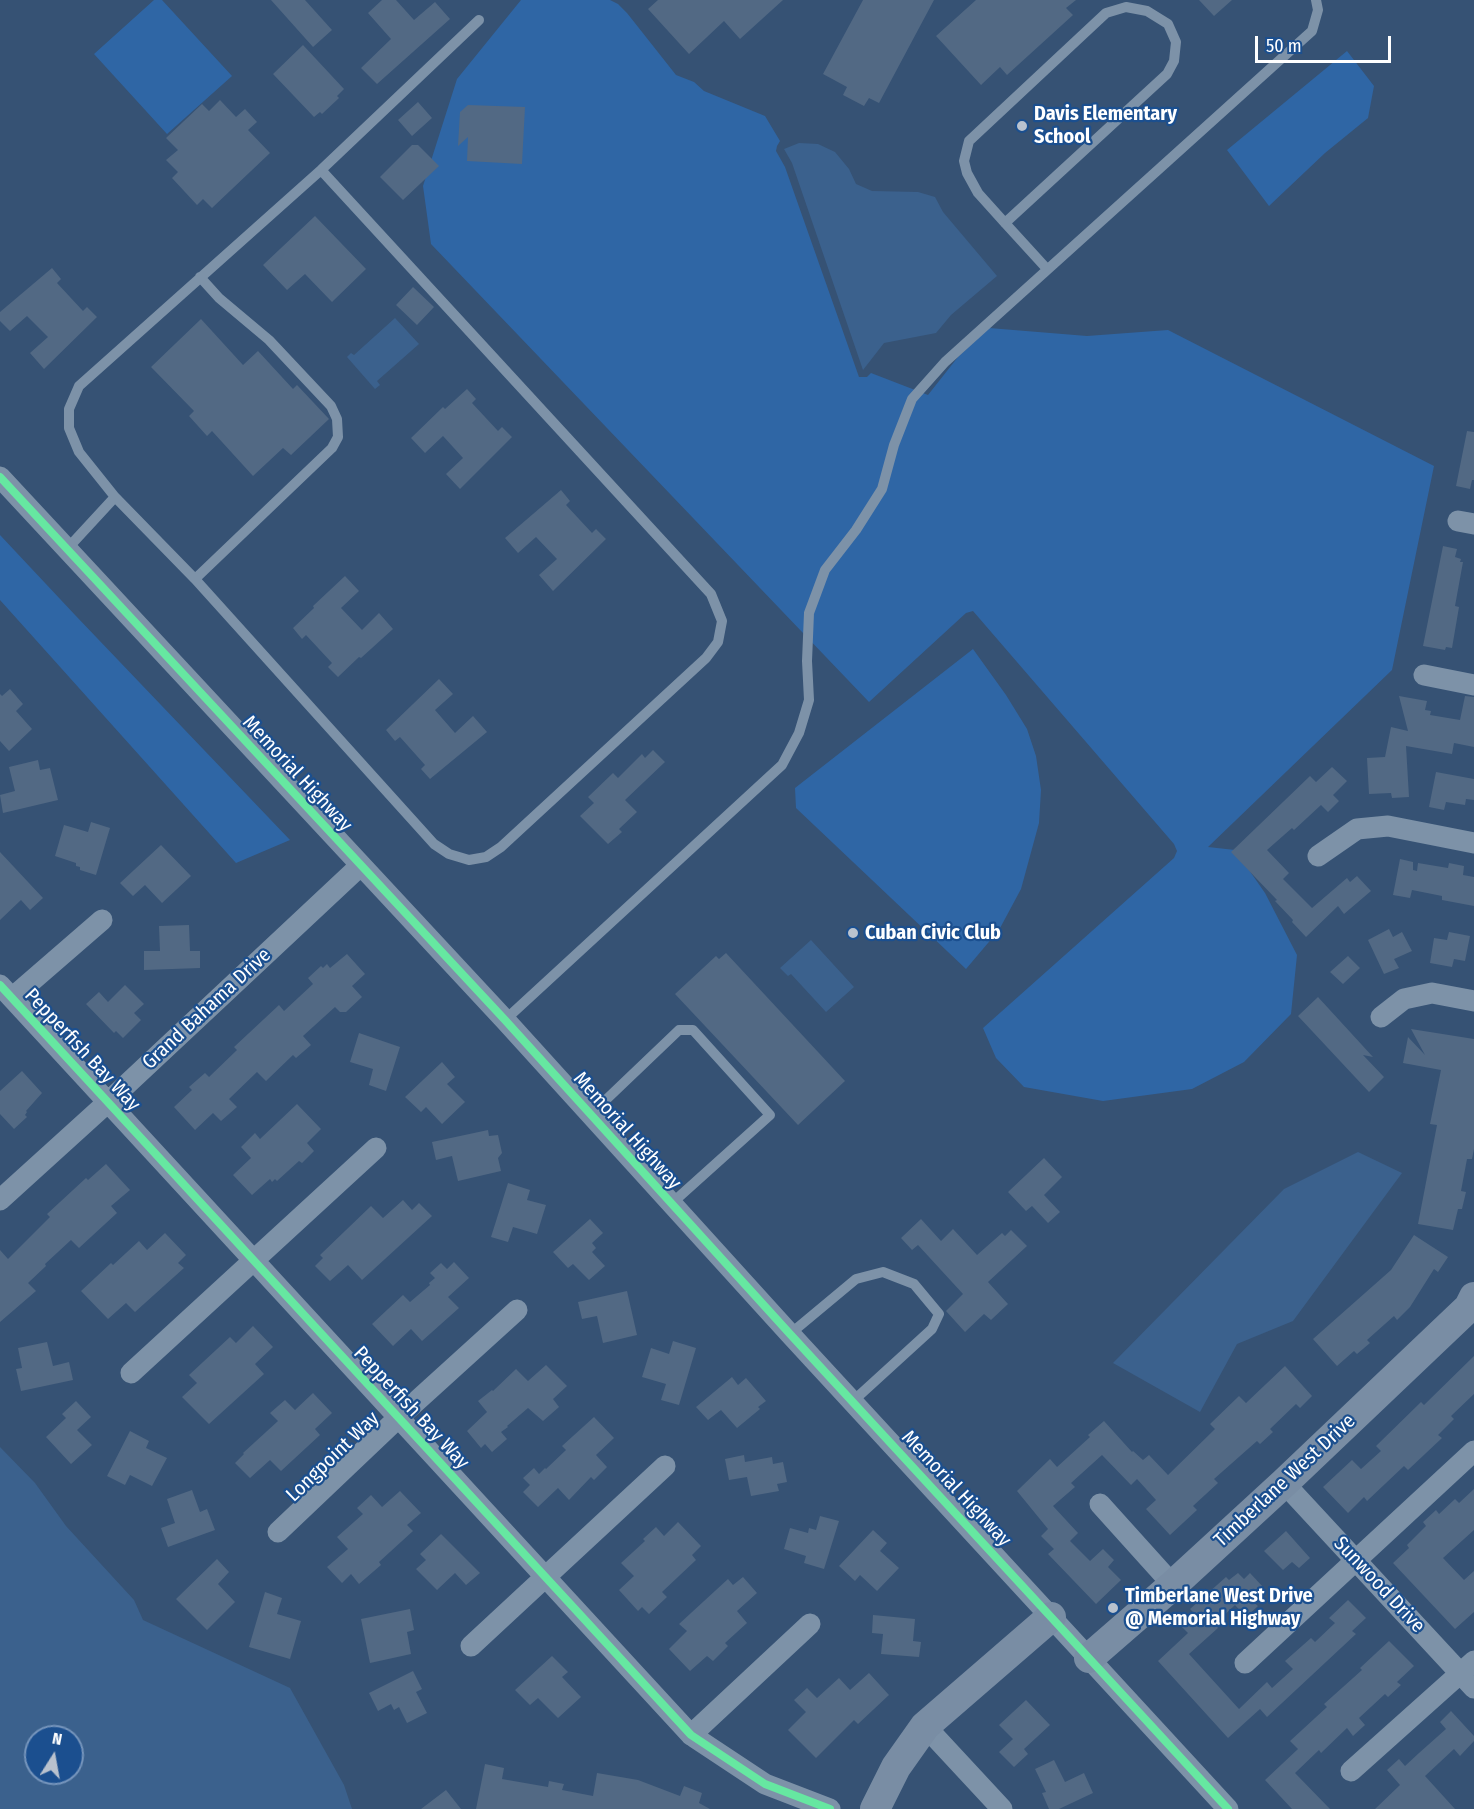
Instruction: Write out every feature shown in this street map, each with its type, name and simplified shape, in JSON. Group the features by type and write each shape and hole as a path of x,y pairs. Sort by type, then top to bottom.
{"street":[{"name":"Memorial Highway","path":"0,477 505,1020 852,1402 1228,1809"},
{"path":"1424,675 1474,685"},
{"path":"1318,856 1357,829 1388,826 1474,843"},
{"name":"Grand Bahama Drive","path":"0,1200 360,866"},
{"path":"6,992 102,920"},
{"name":"Pepperfish Bay Way","path":"6,992 691,1735 765,1784 830,1809"},
{"path":"1381,1017 1404,999 1432,993 1474,1001"},
{"path":"130,1373 376,1148"},
{"name":"Timberlane West Drive","path":"1089,1658 1284,1483 1469,1307 1474,1297"},
{"name":"Longpoint Way","path":"278,1532 398,1418 517,1310"},
{"path":"1245,1663 1474,1451"},
{"path":"471,1646 665,1466"},
{"name":"Sunwood Drive","path":"1284,1483 1356,1560 1470,1674"},
{"path":"1100,1504 1173,1585"},
{"path":"875,1809 896,1767 925,1726 1051,1617"},
{"path":"691,1735 810,1624"},
{"path":"1351,1771 1470,1674"},
{"path":"925,1726 1002,1809"}],"lane":[{"path":"505,1020 782,765 799,733 809,700 807,661 809,613 825,570 856,530 882,489 894,445 912,399 945,362 1312,31 1318,10 1316,0"},
{"path":"1005,224 1167,74 1174,61 1176,42 1167,24 1147,11 1126,7 1106,13 969,141 964,161 967,173 978,193 1005,224 1047,269"},
{"path":"321,170 711,594 722,621 718,642 706,658 501,847 486,857 469,860 449,854 434,844 195,579 115,497 79,452 69,428 69,410 79,386 321,170 479,20"},
{"path":"195,579 332,447 338,437 337,419 331,406 269,340 219,298 200,277"},
{"path":"67,549 115,497"},
{"path":"590,1115 679,1030 693,1030 770,1115 671,1204"},
{"path":"790,1334 856,1279 883,1272 914,1284 939,1314 932,1329 852,1402"}],"shaded area":[{"path":"154,0 162,0 232,76 167,134 94,54"},
{"path":"521,0 610,0 627,13 676,75 694,82 704,91 765,116 780,141 776,151 785,167 859,377 867,377 871,373 928,395 958,357 989,328 1087,336 1168,330 1434,466 1392,670 1208,847 1235,850 1265,893 1297,955 1291,1014 1244,1062 1192,1089 1103,1101 1024,1087 996,1058 983,1028 1174,858 1177,851 1174,844 973,611 966,613 869,702 431,244 423,186 457,79"},
{"path":"1347,51 1374,86 1368,118 1325,153 1269,206 1227,150"},
{"path":"799,143 818,144 835,152 849,169 856,184 872,191 918,192 935,197 943,212 997,276 951,315 936,333 884,343 863,370 792,163 784,149"},
{"path":"395,318 419,344 377,381 380,385 375,389 347,357 351,353 354,355"},
{"path":"0,535 290,840 236,863 0,600"},
{"path":"973,649 1027,729 1036,756 1041,790 1039,823 1021,889 999,930 966,969 796,808 795,788"},
{"path":"811,940 854,987 826,1012 791,974 788,976 780,968"},
{"path":"1358,1152 1402,1173 1293,1321 1237,1344 1200,1412 1113,1363 1284,1189"},
{"path":"0,1447 35,1483 66,1526 134,1600 143,1620 290,1688 344,1785 352,1809 0,1809"}],"building":[{"path":"271,0 305,0 332,30 313,47"},
{"path":"382,0 396,0 414,20 435,2 450,19 377,84 361,68 391,39 368,13"},
{"path":"658,0 783,0 740,39 724,21 689,54 648,9"},
{"path":"863,0 934,0 879,103 869,98 864,106 843,95 847,87 823,74"},
{"path":"976,0 1076,0 1066,8 1073,15 1007,75 1000,67 981,85 936,36"},
{"path":"1199,0 1232,0 1214,16"},
{"path":"303,45 344,89 337,96 339,98 322,114 320,112 314,117 273,74"},
{"path":"220,100 236,117 245,109 257,122 248,130 270,153 212,208 203,199 197,205 172,178 178,172 166,160 178,150 166,138 202,104 209,111"},
{"path":"418,102 432,118 412,136 398,120"},
{"path":"468,105 525,107 522,164 467,161 468,137 458,146 460,112"},
{"path":"412,145 418,145 439,166 403,200 380,177"},
{"path":"315,216 366,269 332,302 305,274 287,290 263,265"},
{"path":"52,268 61,279 57,283 83,311 87,307 97,317 44,369 30,353 48,337 27,316 10,331 0,321 0,312"},
{"path":"413,287 434,307 417,325 396,305"},
{"path":"201,319 243,365 258,351 293,389 297,385 329,419 291,455 283,448 253,476 212,431 207,436 189,416 194,411 151,367"},
{"path":"467,389 476,399 472,403 498,431 502,427 512,437 460,489 446,474 463,458 443,436 425,453 411,438 443,407 445,409"},
{"path":"1467,431 1474,432 1474,480 1472,480 1470,489 1456,486"},
{"path":"561,490 570,501 566,505 592,533 596,529 606,539 553,591 539,575 557,559 536,537 518,553 505,538"},
{"path":"1443,546 1457,549 1455,557 1463,562 1455,606 1459,607 1452,648 1446,647 1445,650 1423,646"},
{"path":"345,576 359,591 341,608 362,630 379,613 393,629 338,677 328,667 332,663 306,635 302,639 293,628"},
{"path":"439,679 453,694 435,710 455,733 473,716 487,732 430,779 421,769 425,765 400,737 395,741 386,730"},
{"path":"10,689 23,704 16,711 32,729 9,751 0,741 0,694 2,696"},
{"path":"1399,696 1427,701 1425,710 1431,711 1430,715 1460,720 1465,696 1474,697 1474,747 1454,743 1452,754 1406,746 1409,797 1392,798 1391,793 1369,794 1367,758 1385,757 1391,727 1408,731"},
{"path":"653,750 665,762 625,800 637,812 619,829 622,832 608,844 580,816 594,803 588,797 613,773 618,778 642,754 645,758"},
{"path":"38,760 40,770 50,768 58,800 3,813 0,795 15,791 9,767"},
{"path":"1332,767 1347,781 1333,795 1339,801 1328,812 1321,805 1294,830 1292,828 1267,850 1289,873 1283,879 1312,908 1347,878 1350,882 1357,876 1371,891 1344,914 1338,906 1306,937 1275,901 1277,900 1231,852 1310,776 1316,782"},
{"path":"1436,772 1474,779 1474,800 1466,799 1465,805 1446,802 1444,810 1429,807"},
{"path":"91,822 110,828 96,875 80,870 76,863 55,856 64,825 88,832"},
{"path":"161,845 191,876 162,903 145,885 133,896 120,883"},
{"path":"0,852 43,898 30,910 21,900 0,920"},
{"path":"1400,859 1413,862 1413,870 1417,871 1418,863 1448,868 1449,863 1464,866 1463,875 1474,877 1474,906 1442,900 1442,896 1412,890 1410,898 1393,895"},
{"path":"189,925 190,951 200,951 200,968 144,970 144,951 160,951 159,926"},
{"path":"1389,929 1393,937 1402,932 1412,951 1394,959 1399,968 1384,974 1368,940"},
{"path":"1449,932 1470,936 1465,961 1454,959 1452,967 1430,963 1434,938 1447,940"},
{"path":"726,953 845,1081 798,1125 675,994 716,956 719,959"},
{"path":"347,954 365,974 352,986 362,997 346,1012 340,1012 335,1007 303,1036 311,1045 296,1058 293,1055 266,1081 257,1072 229,1099 237,1107 221,1121 213,1113 195,1130 174,1107 192,1090 189,1087 205,1073 209,1077 237,1050 234,1047 279,1005 284,1011 313,984 308,978 321,966 323,968 327,964 330,968"},
{"path":"1348,956 1360,968 1343,984 1330,972"},
{"path":"125,985 144,1004 134,1013 141,1020 123,1038 116,1031 114,1033 86,1004 99,992 108,1002"},
{"path":"1318,997 1373,1057 1363,1055 1384,1077 1369,1092 1298,1016"},
{"path":"1411,1029 1474,1039 1474,1149 1472,1159 1467,1159 1461,1191 1466,1192 1462,1209 1458,1209 1453,1230 1418,1224 1437,1125 1430,1124 1441,1070 1403,1063 1408,1037 1425,1055"},
{"path":"359,1033 400,1047 386,1091 369,1085 373,1069 350,1062"},
{"path":"442,1062 455,1077 447,1084 465,1102 442,1124 426,1107 421,1112 405,1097"},
{"path":"22,1071 42,1093 26,1111 27,1117 14,1129 0,1114 0,1091"},
{"path":"297,1104 321,1129 307,1143 314,1151 277,1181 275,1179 272,1182 270,1179 252,1195 233,1175 251,1158 241,1147 255,1133 260,1139"},
{"path":"488,1130 489,1136 498,1135 502,1153 498,1158 501,1171 458,1181 452,1156 436,1160 432,1142"},
{"path":"1044,1158 1062,1177 1044,1195 1060,1212 1048,1223 1032,1206 1026,1211 1008,1192"},
{"path":"106,1164 130,1190 111,1206 117,1213 79,1248 71,1240 45,1264 46,1266 28,1283 36,1291 0,1322 0,1250 8,1259 50,1217 47,1214 86,1178 88,1180"},
{"path":"508,1183 530,1190 527,1200 546,1205 537,1234 513,1227 508,1242 491,1237"},
{"path":"403,1200 412,1210 419,1203 432,1216 362,1280 348,1265 330,1281 315,1266 323,1258 320,1255 371,1206 383,1218"},
{"path":"590,1219 603,1233 592,1243 596,1248 592,1252 605,1266 589,1280 573,1264 568,1268 553,1252"},
{"path":"921,1219 941,1241 953,1229 977,1255 1002,1233 1005,1236 1011,1230 1027,1246 988,1282 1008,1304 991,1320 984,1314 965,1332 946,1311 963,1294 918,1245 912,1250 901,1238"},
{"path":"165,1233 186,1255 178,1263 184,1268 135,1312 126,1303 108,1319 81,1291 139,1241 147,1250"},
{"path":"1414,1235 1448,1257 1438,1272 1434,1269 1410,1307 1397,1320 1394,1316 1367,1340 1370,1343 1357,1354 1354,1351 1337,1366 1313,1339 1391,1270"},
{"path":"454,1262 469,1278 448,1297 459,1308 422,1341 411,1329 393,1346 372,1324 403,1295 410,1302 430,1285 429,1283 435,1278 430,1273 441,1263 447,1269"},
{"path":"627,1291 637,1335 603,1343 597,1316 582,1319 578,1302"},
{"path":"253,1326 273,1347 255,1364 264,1374 209,1424 182,1397 197,1383 189,1375 230,1337 236,1343"},
{"path":"673,1341 696,1348 679,1405 661,1400 666,1384 642,1377 651,1348 669,1354"},
{"path":"47,1342 53,1366 69,1362 73,1380 21,1391 16,1369 22,1368 18,1348"},
{"path":"1474,1356 1474,1394 1451,1416 1454,1419 1438,1435 1442,1438 1408,1470 1404,1466 1367,1501 1364,1497 1348,1513 1323,1487 1352,1460 1361,1469 1381,1451 1376,1446 1421,1402 1424,1405"},
{"path":"546,1365 567,1386 553,1399 559,1407 543,1421 528,1408 501,1432 507,1439 492,1452 485,1444 481,1448 467,1431 487,1412 478,1401 493,1391 516,1369 528,1381"},
{"path":"1285,1366 1312,1396 1300,1408 1296,1404 1270,1429 1273,1432 1260,1444 1257,1441 1214,1479 1218,1483 1193,1506 1197,1510 1170,1535 1146,1509 1156,1500 1137,1479 1131,1485 1102,1455 1071,1483 1075,1487 1053,1506 1078,1533 1070,1541 1090,1561 1103,1549 1114,1560 1108,1567 1121,1580 1096,1604 1048,1554 1054,1549 1041,1536 1048,1529 1017,1491 1050,1459 1057,1467 1104,1421 1132,1452 1143,1460 1149,1455 1168,1475 1215,1429 1210,1424 1239,1396 1246,1403"},
{"path":"732,1377 738,1385 746,1378 766,1401 737,1428 721,1410 708,1420 696,1407"},
{"path":"313,1393 332,1413 315,1429 320,1435 281,1471 270,1460 250,1478 235,1463 278,1421 270,1413 285,1400 295,1410"},
{"path":"76,1401 91,1417 77,1430 92,1445 71,1464 46,1437 66,1418 62,1414"},
{"path":"594,1417 614,1438 596,1455 607,1467 594,1480 591,1477 569,1500 558,1488 538,1507 523,1492 530,1485 523,1478 534,1468 539,1474 546,1469 566,1450 562,1446"},
{"path":"130,1431 149,1441 146,1448 167,1458 152,1486 130,1475 125,1485 107,1476"},
{"path":"744,1455 745,1462 772,1457 773,1464 783,1462 787,1482 777,1484 779,1491 751,1496 747,1477 729,1480 725,1459"},
{"path":"1474,1489 1474,1530 1443,1558 1464,1580 1474,1571 1474,1612 1455,1629 1393,1563 1409,1548 1407,1545 1426,1526 1423,1522 1436,1510 1439,1514 1455,1499 1459,1503"},
{"path":"192,1490 200,1512 207,1509 215,1530 168,1547 161,1528 175,1523 167,1499"},
{"path":"400,1491 421,1513 407,1525 413,1531 379,1562 381,1565 359,1584 351,1574 342,1583 327,1567 348,1549 337,1537 363,1514 357,1508 371,1495 382,1507"},
{"path":"820,1516 839,1521 824,1569 804,1563 806,1556 784,1549 790,1528 808,1533 809,1528 816,1530"},
{"path":"678,1522 701,1546 692,1555 696,1560 662,1592 667,1597 649,1614 642,1607 638,1611 619,1590 634,1576 621,1563 645,1541 643,1539 656,1527 664,1536"},
{"path":"873,1530 887,1543 880,1551 899,1568 877,1591 860,1575 855,1581 839,1566"},
{"path":"1286,1531 1310,1558 1299,1568 1292,1562 1283,1570 1264,1551"},
{"path":"441,1534 480,1573 466,1585 455,1573 437,1590 416,1569 426,1560 420,1554"},
{"path":"217,1559 229,1572 218,1584 235,1602 207,1630 176,1599"},
{"path":"1238,1573 1244,1579 1250,1573 1264,1588 1251,1600 1258,1606 1246,1617 1235,1605 1215,1624 1218,1628 1189,1654 1239,1709 1267,1682 1272,1688 1293,1669 1285,1661 1311,1638 1315,1642 1335,1623 1329,1618 1348,1600 1366,1618 1352,1631 1356,1634 1267,1717 1260,1709 1228,1738 1158,1661 1188,1633 1181,1626 1195,1614 1190,1609 1226,1577 1229,1580"},
{"path":"743,1577 757,1593 737,1611 747,1623 725,1643 728,1646 713,1661 707,1656 690,1671 669,1649 687,1631 679,1624 728,1579 733,1585"},
{"path":"265,1592 282,1598 277,1614 301,1621 290,1659 249,1647"},
{"path":"410,1609 414,1630 407,1632 411,1654 370,1663 361,1619"},
{"path":"873,1615 915,1619 913,1641 921,1642 919,1657 881,1654 883,1634 872,1633"},
{"path":"1389,1641 1414,1666 1397,1682 1401,1685 1388,1697 1385,1694 1359,1718 1365,1725 1353,1736 1347,1728 1321,1753 1319,1750 1295,1773 1330,1809 1292,1809 1265,1780 1298,1749 1290,1741 1327,1707 1324,1704 1362,1670 1360,1668"},
{"path":"552,1656 568,1672 562,1677 581,1697 558,1718 538,1698 530,1705 515,1690"},
{"path":"413,1671 422,1689 416,1692 427,1713 407,1723 399,1707 394,1710 391,1704 378,1711 369,1693"},
{"path":"869,1673 889,1695 858,1724 854,1720 816,1758 788,1730 806,1712 794,1700 807,1688 817,1698 839,1678 850,1690"},
{"path":"1026,1700 1050,1725 1024,1749 1028,1754 1014,1767 999,1752 1013,1739 999,1725"},
{"path":"1451,1711 1474,1736 1474,1741 1460,1756 1454,1749 1425,1776 1455,1809 1375,1809 1400,1785 1387,1770 1399,1759 1405,1766 1446,1729 1440,1722"},
{"path":"1054,1760 1065,1782 1084,1773 1093,1793 1059,1809 1049,1809 1042,1793 1046,1792 1035,1769"},
{"path":"485,1764 504,1768 502,1779 548,1787 549,1781 564,1784 562,1790 593,1796 597,1773 638,1780 680,1796 684,1786 702,1793 699,1803 710,1809 476,1809"},
{"path":"446,1790 461,1809 421,1809"}],"cycle path":[{"path":"0,477 505,1020 790,1334 1228,1809"},
{"path":"0,985 691,1735 765,1784 830,1809"}],"place":[{"name":"Davis Elementary School","path":"1022,126"},
{"name":"Cuban Civic Club","path":"853,933"},
{"name":"Timberlane West Drive @ Memorial Highway","path":"1113,1608"}]}
